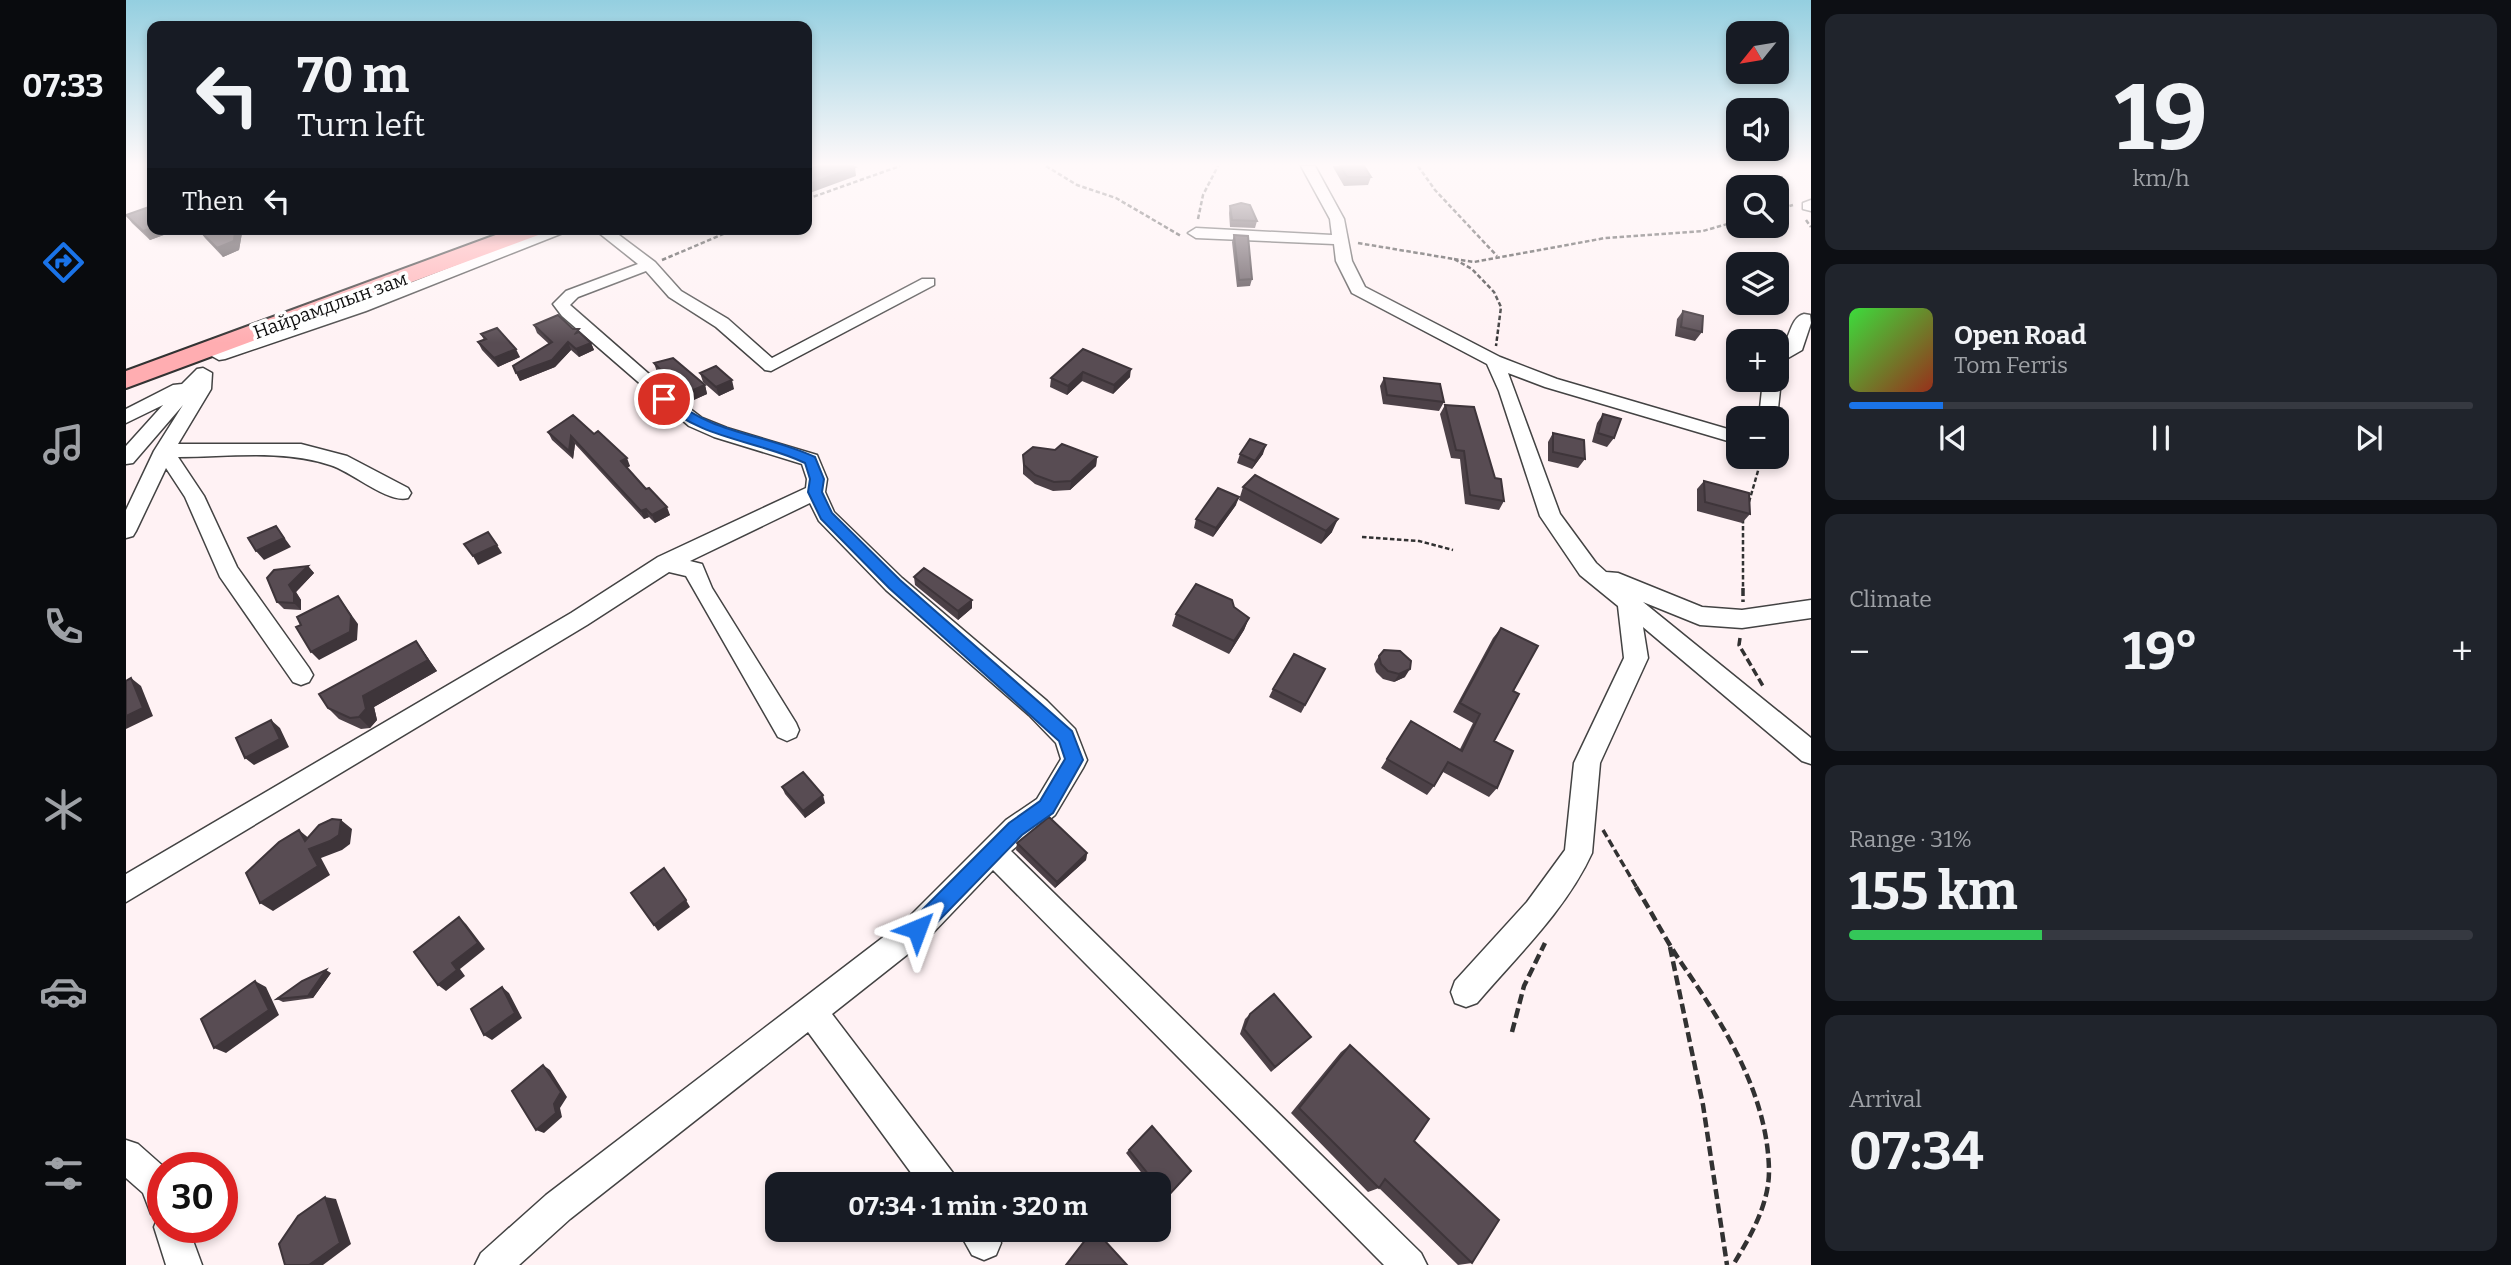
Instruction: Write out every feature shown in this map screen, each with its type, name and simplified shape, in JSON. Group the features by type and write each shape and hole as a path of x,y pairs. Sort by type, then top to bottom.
{"main road":[{"name":"Найрамдлын зам","path":"126,380 222,349 494,249 521,235"}],"street":[{"path":"1338,225 1344,261 1358,290 1494,361 1551,383 1726,434"},
{"path":"494,249 544,235"},
{"path":"609,235 649,265 675,294 722,323 771,366 928,282"},
{"path":"1190,236 1342,240"},
{"path":"493,1265 558,1207 917,929 1015,829 1046,807 1074,760 1066,737 894,584 826,516 815,492 817,479 810,460 790,451 711,429 678,412 625,359 569,315 561,304 572,294 649,265"},
{"path":"1789,352 1793,350 1809,318"},
{"path":"126,458 222,349"},
{"path":"1494,361 1508,391 1550,516 1588,569 1811,752"},
{"path":"126,417 201,375"},
{"path":"126,531 164,451 202,389 201,375"},
{"path":"164,451 301,450 340,461 401,493"},
{"path":"164,451 194,496 228,571 301,675"},
{"path":"126,889 568,626 666,563 815,492"},
{"path":"666,563 694,570 702,590 787,730"},
{"path":"1588,569 1700,616 1742,619 1811,610"},
{"path":"1466,992 1565,876 1578,853 1587,763 1636,658 1629,605"},
{"path":"992,851 1409,1265"},
{"path":"812,1012 931,1172"},
{"path":"126,1156 147,1174"},
{"path":"176,1243 184,1265"}],"path":[{"path":"1169,225 1190,236 1193,225"},
{"path":"1468,225 1498,257"},
{"path":"1342,240 1474,262 1605,238 1703,231 1724,225"},
{"path":"649,265 721,235"},
{"path":"1454,259 1472,269 1494,292 1501,307 1494,361"},
{"path":"1472,269 1474,262"},
{"path":"1363,537 1389,541 1406,538 1434,541 1453,550"},
{"path":"1583,799 1669,941 1711,1003 1740,1061 1762,1124 1769,1172 1757,1224 1733,1265"},
{"path":"1669,941 1693,1044 1713,1149 1727,1265"}],"building":[{"path":"137,225 147,225 147,230 143,231"},
{"path":"204,235 234,235 234,241 217,248"},
{"path":"1234,235 1248,236 1252,279 1239,280"},
{"path":"1683,311 1703,316 1702,332 1681,327"},
{"path":"558,315 573,329 579,329 576,333 579,332 591,343 576,349 568,342 552,360 516,373 513,366 552,342 534,325"},
{"path":"497,328 516,349 494,358 478,342 486,339 481,334"},
{"path":"1083,349 1131,369 1114,385 1083,372 1068,386 1051,378"},
{"path":"673,358 705,385 684,394 654,363"},
{"path":"716,366 732,380 716,387 700,373"},
{"path":"1384,378 1440,384 1444,402 1387,395"},
{"path":"1445,405 1474,407 1495,478 1501,479 1504,501 1470,495 1464,451 1456,450"},
{"path":"1603,414 1621,419 1614,438 1598,433"},
{"path":"573,415 594,434 598,431 627,458 621,461 646,489 649,488 667,507 652,515 646,509 641,511 571,436 569,451 548,432"},
{"path":"1553,433 1584,440 1585,459 1553,452"},
{"path":"1250,439 1266,445 1255,461 1240,454"},
{"path":"1062,444 1097,457 1071,481 1054,482 1035,475 1024,465 1023,455 1033,447 1055,450"},
{"path":"1255,475 1338,519 1326,531 1243,487"},
{"path":"1704,481 1749,493 1750,514 1705,502"},
{"path":"1218,488 1239,497 1216,528 1196,519"},
{"path":"276,526 284,538 256,551 248,538"},
{"path":"488,532 497,545 473,556 464,544"},
{"path":"308,566 289,585 294,593 294,603 277,602 267,578 274,570"},
{"path":"924,568 972,600 958,611 914,577"},
{"path":"1196,584 1232,600 1234,607 1249,618 1234,641 1176,614"},
{"path":"338,596 351,616 350,632 311,652 296,627 301,625 297,617"},
{"path":"1501,628 1538,646 1513,691 1519,694 1494,741 1513,751 1497,788 1448,762 1434,786 1387,759 1411,721 1462,751 1480,714 1460,703"},
{"path":"416,641 428,660 363,696 366,709 359,717 350,718 328,708 319,694"},
{"path":"1384,650 1400,651 1411,661 1410,669 1399,674 1388,671 1381,664 1379,656"},
{"path":"1294,654 1325,669 1305,705 1273,689"},
{"path":"131,678 143,708 126,716 126,681"},
{"path":"271,720 280,739 245,758 236,738"},
{"path":"803,772 823,795 803,811 782,787"},
{"path":"1049,817 1087,853 1057,882 1017,843"},
{"path":"332,819 341,820 339,835 309,849 318,866 260,903 246,873 279,842 299,830 305,841 319,825"},
{"path":"664,868 686,900 654,925 631,893"},
{"path":"459,917 478,943 452,963 457,970 438,985 414,952"},
{"path":"326,970 308,996 277,999 302,981"},
{"path":"255,981 269,1010 214,1048 201,1019"},
{"path":"502,987 515,1013 484,1035 471,1009"},
{"path":"1274,994 1311,1037 1275,1067 1244,1029 1250,1014"},
{"path":"1350,1045 1429,1119 1414,1141 1499,1220 1472,1263 1385,1179 1379,1188 1299,1108"},
{"path":"543,1065 561,1092 554,1104 556,1113 536,1130 512,1091"},
{"path":"1152,1126 1191,1171 1171,1193 1171,1172 1147,1172 1129,1150"},
{"path":"325,1197 340,1243 309,1265 285,1265 279,1244 298,1216"},
{"path":"1084,1242 1106,1242 1127,1265 1066,1265"}],"route":[{"path":"664,399 678,412 711,429 790,451 810,460 817,479 815,492 826,516 894,584 928,611 978,660 1038,708 1066,737 1074,760 1046,807 1015,829 917,929"}]}
